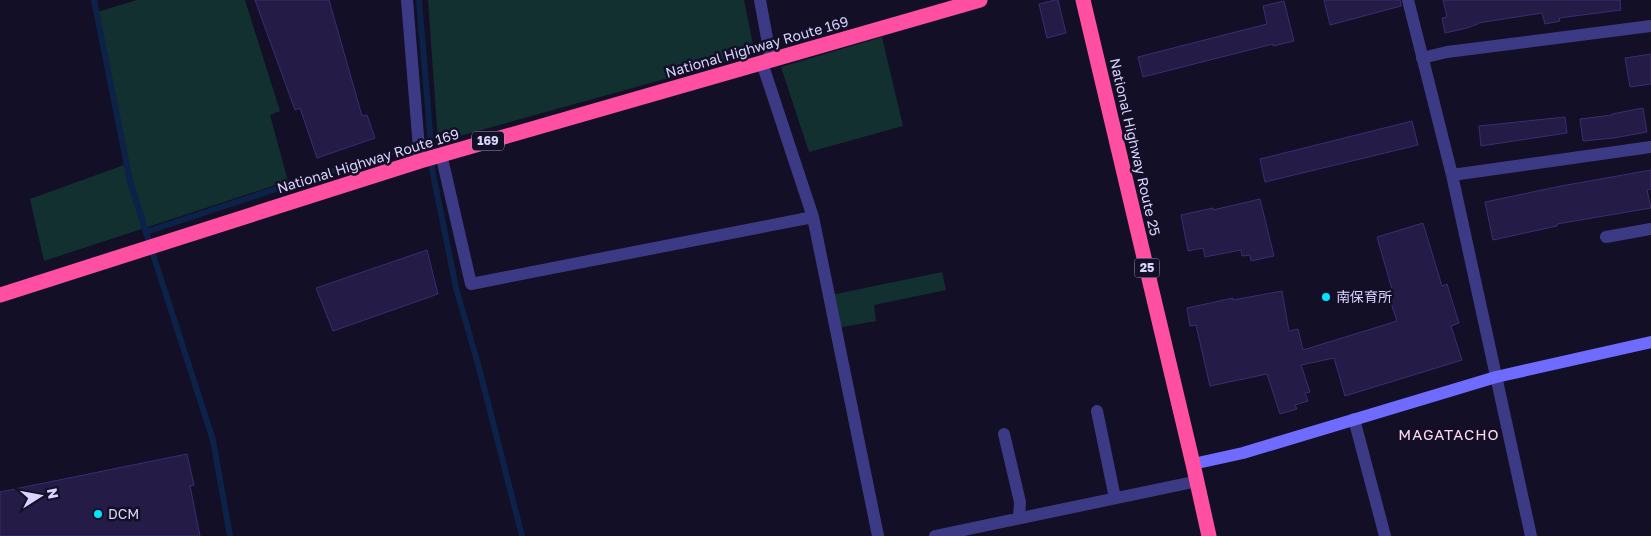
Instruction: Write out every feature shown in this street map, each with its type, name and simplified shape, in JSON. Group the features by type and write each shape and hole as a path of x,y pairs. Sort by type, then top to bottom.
{"highway":[{"name":"National Highway Route 169","path":"0,295 420,160 980,0"},
{"name":"National Highway Route 25","path":"1083,0 1198,481 1209,536"}],"street":[{"path":"406,0 420,160"},
{"path":"760,0 766,62 813,217 878,536"},
{"path":"1408,0 1452,174 1531,536"},
{"path":"1422,58 1447,52 1651,26"},
{"path":"1452,174 1651,147"},
{"path":"442,154 472,284 813,217"},
{"path":"1606,237 1651,229"},
{"path":"1194,464 1229,457 1496,377 1651,342"},
{"path":"1097,411 1115,498"},
{"path":"1354,419 1385,536"},
{"path":"1004,434 1020,502 1020,518"},
{"path":"935,536 1198,481"}],"green space":[{"path":"137,0 245,0 280,111 270,115 288,181 44,261 30,199 124,165 97,12"},
{"path":"428,0 744,0 755,54 438,142"},
{"path":"882,37 903,126 809,152 781,67"},
{"path":"942,272 946,290 874,305 876,321 837,328 831,295"}],"building":[{"path":"255,0 329,0 362,116 367,115 375,138 317,158 300,108 295,110"},
{"path":"1058,0 1066,33 1047,38 1039,4"},
{"path":"1324,0 1400,0 1401,6 1330,25"},
{"path":"1443,0 1620,0 1621,10 1559,18 1560,21 1545,24 1542,13 1478,23 1467,28 1445,33 1442,18 1447,17"},
{"path":"1284,1 1294,41 1273,46 1273,44 1143,77 1138,57 1267,24 1263,6"},
{"path":"1651,54 1651,84 1630,87 1625,58"},
{"path":"1643,108 1647,132 1583,141 1580,119 1612,115"},
{"path":"1565,117 1567,133 1481,146 1479,126"},
{"path":"1412,121 1418,145 1265,182 1260,159"},
{"path":"1651,170 1651,189 1647,190 1651,208 1557,224 1557,226 1493,240 1485,202"},
{"path":"1260,199 1274,256 1251,261 1250,255 1242,256 1241,250 1205,257 1203,248 1188,251 1181,215"},
{"path":"1423,223 1442,286 1447,284 1459,323 1451,326 1462,360 1345,396 1334,358 1301,365 1310,392 1305,393 1308,401 1295,405 1297,409 1280,414 1267,374 1210,386 1196,325 1190,326 1187,308 1233,298 1233,300 1282,291 1289,331 1298,329 1303,350 1397,321 1388,294 1393,293 1377,237"},
{"path":"427,250 438,294 333,331 316,288"},
{"name":"DCM","path":"187,454 194,485 190,486 200,536 0,536 0,492"}],"waterway":[{"path":"94,0 130,181 150,245"},
{"path":"419,0 432,156"},
{"path":"146,232 418,144"},
{"path":"432,158 432,169 456,288 478,364 522,536"},
{"path":"151,248 213,440 230,536"}],"place":[{"name":"南保育所","path":"1326,297"},
{"name":"DCM","path":"98,514"}],"district":[{"name":"MAGATACHO","path":"1449,435"}]}
